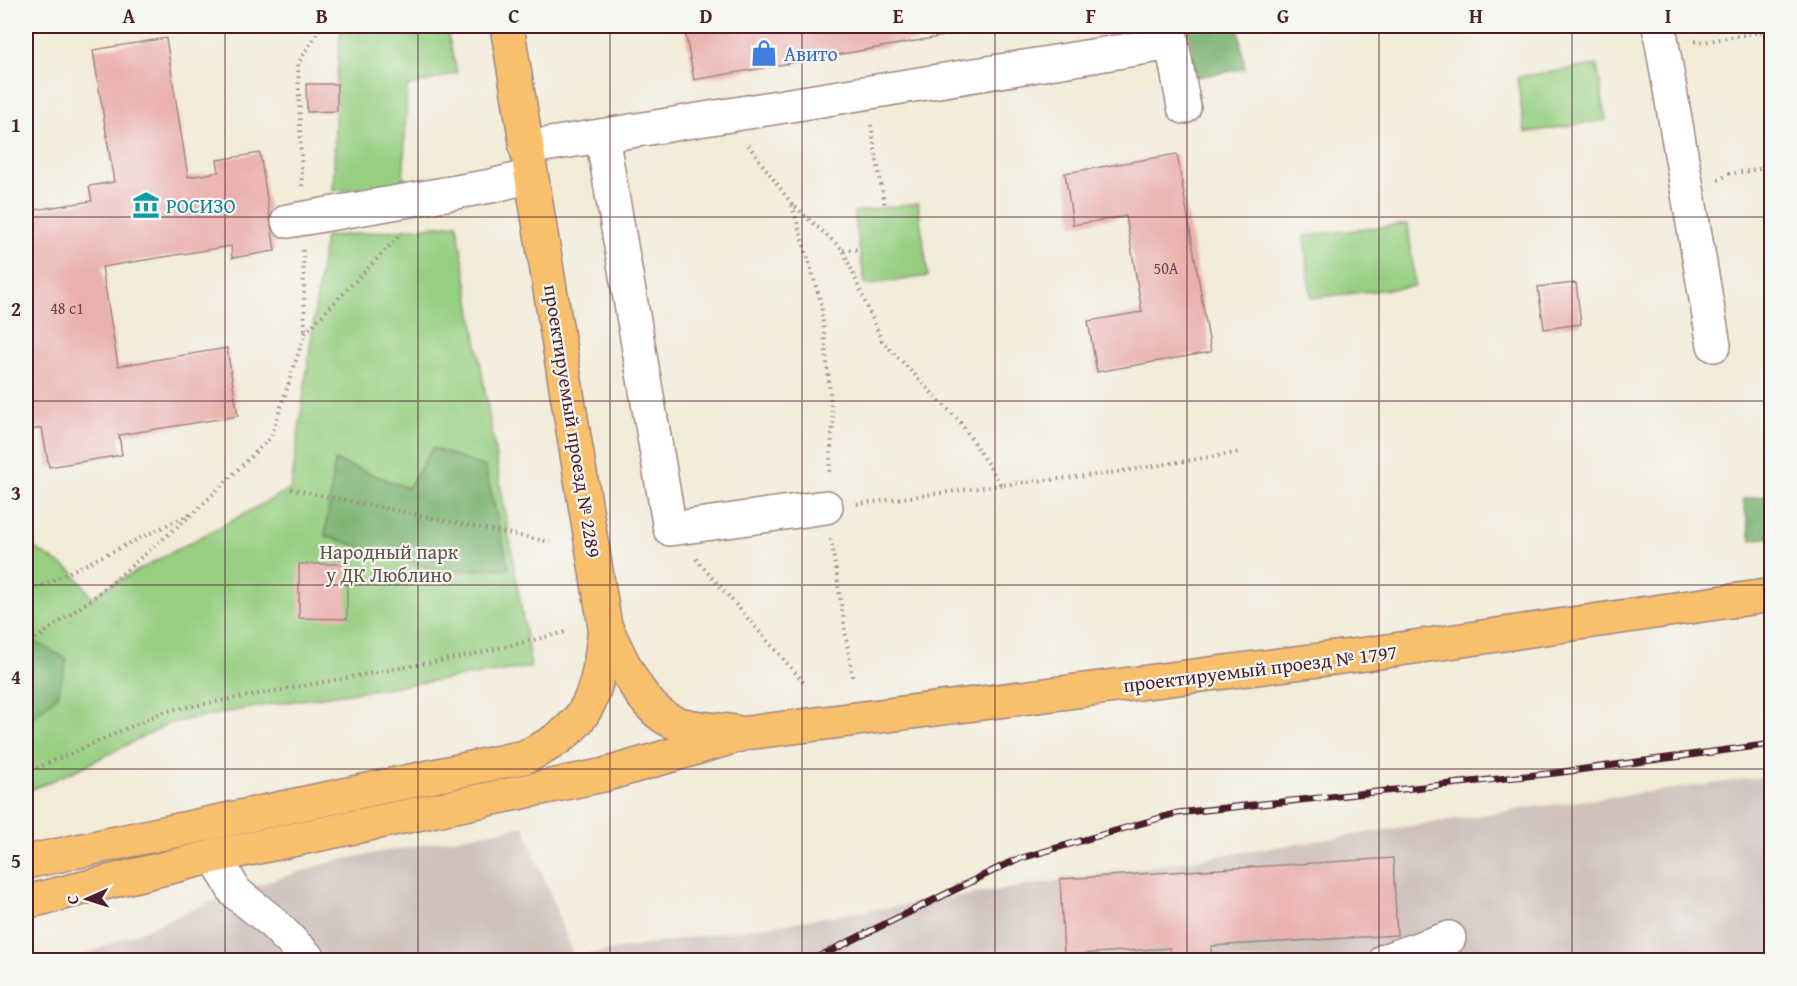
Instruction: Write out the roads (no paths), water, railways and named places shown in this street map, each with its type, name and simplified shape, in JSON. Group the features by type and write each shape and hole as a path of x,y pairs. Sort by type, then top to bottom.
{"main road":[{"name":"проектируемый проезд № 2289","path":"507,26 605,626 629,674 648,702 674,723 747,733"},
{"name":"проектируемый проезд № 1797","path":"747,733 1366,654 1772,595"},
{"path":"26,862 524,757 550,746 575,727 597,683 605,626"},
{"path":"26,902 215,856 604,775 747,733"}],"lane":[{"path":"1660,32 1714,345"},
{"path":"296,220 491,186 529,162 602,136 866,93 1171,34 1184,107"},
{"path":"602,136 670,529 826,507"},
{"path":"215,856 235,892 270,920 310,960"},
{"path":"1386,960 1449,938"}],"railway":[{"path":"812,960 1015,860 1177,813 1555,773 1772,744"}],"place":[{"name":"Авито","path":"764,53"},
{"name":"РОСИЗО","path":"146,205"}],"park label":[{"name":"Народный парк у ДК Люблино","path":"389,562"}]}
